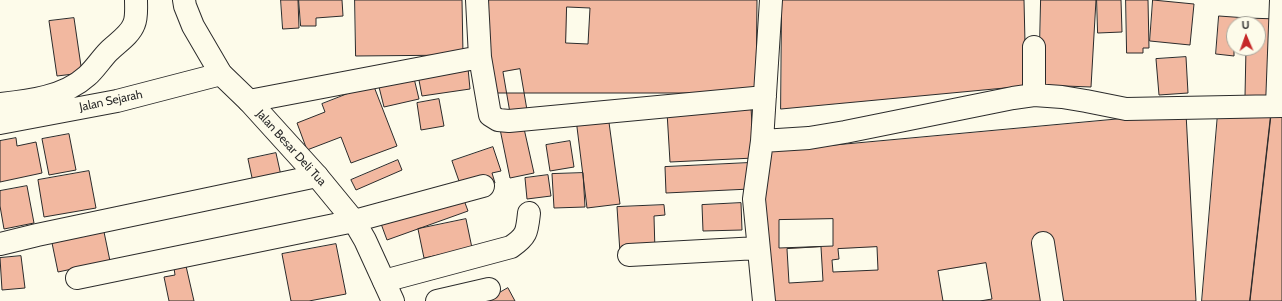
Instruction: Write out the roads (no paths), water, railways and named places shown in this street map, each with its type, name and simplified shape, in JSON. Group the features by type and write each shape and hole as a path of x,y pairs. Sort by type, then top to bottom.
{"street":[{"path":"0,104 29,101 60,92 85,78 96,68 101,59 134,25 136,0"},
{"name":"Jalan Besar Deli Tua","path":"184,0 185,6 194,26 221,74 249,101 317,176 354,221 365,240 393,301"},
{"path":"477,0 480,57 490,115 498,120 509,121 765,97"},
{"path":"764,301 754,199 762,141 771,0"},
{"path":"762,141 809,138 846,132 1034,95 1086,100 1126,109 1279,106 1281,0"},
{"path":"1034,47 1034,95"},
{"path":"249,101 480,57"},
{"name":"Jalan Sejarah","path":"0,123 117,101 221,74"},
{"path":"0,244 317,176"},
{"path":"77,278 354,221 483,186"},
{"path":"384,281 511,247 522,240 528,230 530,213"},
{"path":"1043,243 1046,300"},
{"path":"629,255 758,248"},
{"path":"437,301 489,289"}]}
